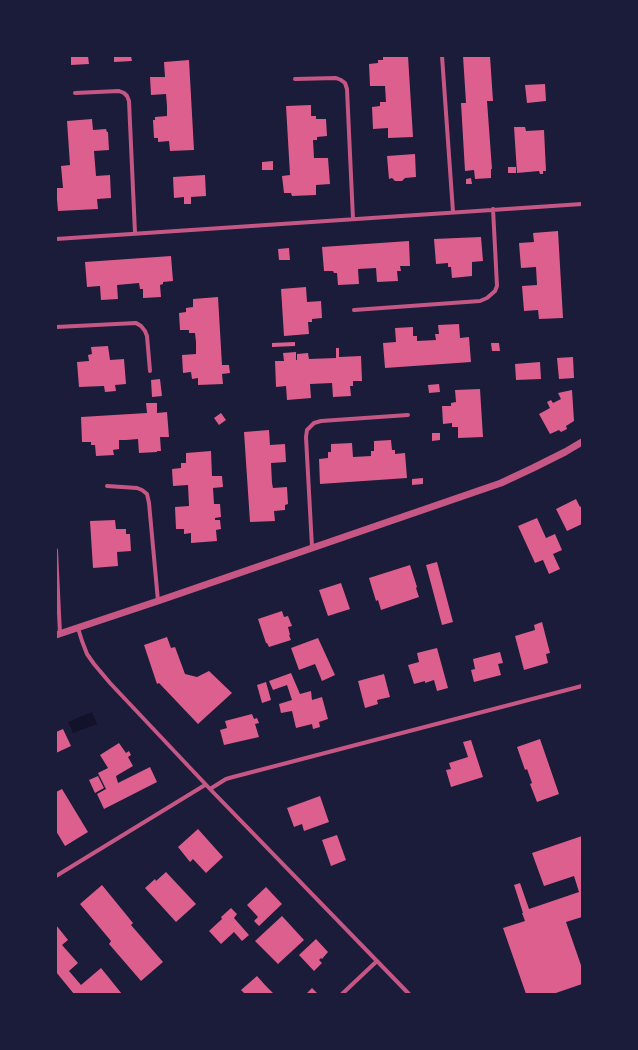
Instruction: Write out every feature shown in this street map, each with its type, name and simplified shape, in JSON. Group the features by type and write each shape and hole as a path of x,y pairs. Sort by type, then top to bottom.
{"street":[{"path":"442,56 453,212"},
{"path":"295,79 336,78 345,83 347,89 353,220"},
{"path":"75,93 120,91 127,96 129,101 135,233"},
{"path":"56,239 582,204"},
{"path":"354,310 480,301 487,298 495,291 496,286 493,209"},
{"path":"56,327 136,323 146,331 150,371"},
{"path":"312,548 306,444 307,430 314,423 321,421 408,415"},
{"path":"56,550 58,634 501,483 565,452 582,442"},
{"path":"107,486 137,488 147,494 150,511 158,601"},
{"path":"78,628 87,654 110,683 205,785 409,994"},
{"path":"210,789 233,776 582,686"},
{"path":"56,876 205,785"},
{"path":"342,994 377,961"}],"shaded area":[{"path":"92,712 97,724 73,733 68,722"}],"building":[{"path":"71,56 88,56 89,64 71,65"},
{"path":"114,56 131,56 132,61 114,62"},
{"path":"383,56 408,56 413,137 388,138 388,128 373,129 372,107 380,106 380,102 386,102 385,86 370,86 369,64 378,63 378,60 383,60"},
{"path":"463,56 490,56 493,101 487,101 492,169 491,178 475,179 474,170 465,171 461,103 466,103"},
{"path":"189,60 194,150 170,151 169,141 158,142 158,138 154,138 153,120 155,120 155,117 167,116 167,106 166,94 151,95 150,77 165,77 164,62"},
{"path":"545,84 546,101 527,103 525,85"},
{"path":"311,105 311,116 316,116 316,119 326,119 327,136 317,137 317,140 313,140 314,158 328,158 330,184 316,185 316,195 292,196 291,193 284,193 282,176 290,175 286,106"},
{"path":"92,119 93,130 106,129 108,132 109,150 94,151 96,176 110,175 111,198 97,199 98,209 58,211 56,188 63,188 61,166 70,165 67,121"},
{"path":"514,127 525,127 526,131 544,130 546,171 543,171 543,174 540,174 539,171 517,173"},
{"path":"415,154 416,177 405,178 402,181 395,181 392,178 389,179 387,156"},
{"path":"273,161 273,170 262,170 262,162"},
{"path":"508,167 516,167 516,173 508,173"},
{"path":"205,175 206,196 191,197 191,204 184,204 184,197 174,198 173,177"},
{"path":"471,178 472,184 466,184 466,179"},
{"path":"558,231 563,318 539,319 538,310 524,311 522,286 537,285 536,267 521,268 519,243 534,242 533,233"},
{"path":"481,237 483,261 472,262 472,276 452,278 451,267 448,267 448,263 436,264 434,239"},
{"path":"409,241 410,266 400,266 401,271 397,271 398,281 377,282 376,268 358,269 359,284 338,285 337,273 334,273 333,271 324,271 322,247"},
{"path":"289,248 290,260 279,260 278,249"},
{"path":"171,256 173,281 163,282 163,284 160,285 161,297 143,298 143,289 140,289 139,283 117,285 118,299 101,300 100,286 87,287 85,262"},
{"path":"306,287 307,302 321,301 322,318 312,319 312,322 308,322 309,334 284,336 281,289"},
{"path":"218,297 222,365 229,365 230,373 222,374 223,384 198,385 198,378 192,379 191,372 183,373 182,355 196,354 196,342 195,333 189,333 189,330 180,330 179,313 186,312 186,308 193,307 193,299"},
{"path":"459,324 460,338 469,337 471,362 385,368 383,343 396,342 395,328 413,327 413,336 417,336 417,341 436,340 435,334 439,334 438,325"},
{"path":"295,342 295,346 272,347 272,343"},
{"path":"491,343 499,343 500,351 492,351"},
{"path":"108,346 110,360 124,359 126,384 115,385 116,391 105,392 104,386 79,387 77,362 89,361 88,355 92,354 91,347"},
{"path":"336,348 339,348 339,357 361,356 362,381 353,381 353,386 350,386 351,396 333,397 332,383 310,384 311,398 287,400 286,386 276,387 275,361 284,361 283,353 296,352 296,360 297,354 308,353 309,359 336,358"},
{"path":"573,357 574,378 559,379 557,358"},
{"path":"540,362 541,379 516,380 515,364"},
{"path":"160,379 162,396 152,397 151,380"},
{"path":"439,384 440,392 429,393 428,385"},
{"path":"480,389 483,437 458,438 458,427 452,427 452,423 443,424 442,406 451,406 451,403 456,402 455,390"},
{"path":"572,390 574,421 566,426 567,429 561,432 559,430 550,434 539,414 550,408 547,402 551,400 553,403 561,399 558,393"},
{"path":"146,403 157,403 157,413 167,412 169,437 160,437 161,451 139,453 138,439 119,440 119,449 113,450 114,455 96,456 95,445 91,445 91,442 82,442 81,417 147,413"},
{"path":"221,413 226,420 219,425 214,418"},
{"path":"269,430 270,445 285,444 286,462 271,463 272,483 273,488 287,487 288,504 285,505 285,510 274,511 275,521 250,522 244,432"},
{"path":"432,433 440,433 440,440 432,441"},
{"path":"391,440 392,450 395,450 395,454 405,453 407,478 320,484 319,459 328,458 328,452 331,452 331,444 352,443 353,457 371,456 371,451 374,451 374,441"},
{"path":"211,451 212,476 222,476 223,487 213,488 214,504 220,504 221,517 215,518 215,520 220,520 221,529 216,530 217,541 191,543 191,533 184,534 184,529 176,529 175,507 189,506 188,485 173,486 172,469 181,468 181,463 186,463 186,453"},
{"path":"423,478 423,484 412,485 412,479"},
{"path":"576,499 580,507 582,506 582,524 567,531 556,509"},
{"path":"537,518 546,538 555,534 562,550 553,554 560,569 549,574 543,560 535,563 518,526"},
{"path":"115,520 116,529 126,529 126,534 130,534 131,551 117,552 118,566 93,568 90,521"},
{"path":"437,562 453,622 442,625 426,565"},
{"path":"410,565 419,597 381,610 378,600 376,601 369,578"},
{"path":"341,583 350,609 328,616 319,590"},
{"path":"282,611 284,617 288,616 292,626 288,627 291,640 269,647 266,643 258,619"},
{"path":"542,622 550,653 546,654 548,663 524,670 515,636 535,630 534,625"},
{"path":"167,637 171,648 175,647 185,674 197,677 209,671 232,693 198,724 159,683 157,684 144,645"},
{"path":"318,638 335,675 322,681 315,664 299,670 291,648"},
{"path":"437,648 448,688 437,691 434,680 414,684 408,665 419,662 417,653"},
{"path":"500,652 503,663 498,664 501,675 474,682 471,670 475,669 473,659"},
{"path":"291,673 300,694 311,691 312,700 322,697 328,719 319,722 320,727 313,729 312,724 296,728 292,711 281,713 279,704 292,700 287,685 273,690 269,681"},
{"path":"384,674 390,697 377,700 378,704 365,708 358,681"},
{"path":"266,682 271,700 262,703 257,685"},
{"path":"252,714 254,719 257,718 259,723 255,724 259,737 224,745 220,730 227,728 225,721"},
{"path":"63,729 71,746 56,753 56,732"},
{"path":"540,739 559,794 537,802 530,784 532,783 527,769 525,770 517,747"},
{"path":"471,740 483,777 451,787 446,770 451,769 449,763 468,757 463,742"},
{"path":"119,743 126,753 129,751 131,755 128,757 133,766 116,776 118,783 150,767 157,782 104,809 97,794 106,789 98,773 108,768 100,755"},
{"path":"98,776 104,788 95,793 89,780"},
{"path":"62,789 88,832 65,846 56,831 56,792"},
{"path":"320,796 329,822 304,831 302,824 294,827 287,808"},
{"path":"198,829 223,857 206,873 193,859 190,862 178,847"},
{"path":"337,835 346,860 331,866 322,840"},
{"path":"582,836 582,917 566,922 582,968 582,984 553,994 526,994 503,928 525,921 514,885 520,883 529,909 579,892 574,876 544,886 532,853"},
{"path":"166,872 196,904 176,922 145,888"},
{"path":"102,885 133,923 131,925 163,962 141,981 109,944 111,941 80,904"},
{"path":"266,887 282,904 259,926 254,921 258,917 247,905"},
{"path":"231,908 237,914 234,918 249,935 242,941 234,932 221,944 209,931"},
{"path":"282,916 304,940 278,964 255,941"},
{"path":"56,925 68,940 62,945 78,963 69,971 81,985 101,968 122,994 74,994 56,972"},
{"path":"316,939 328,952 322,959 321,958 319,960 322,963 314,971 299,955"},
{"path":"257,976 274,994 245,994 241,990"},
{"path":"312,988 318,994 306,994"}]}
